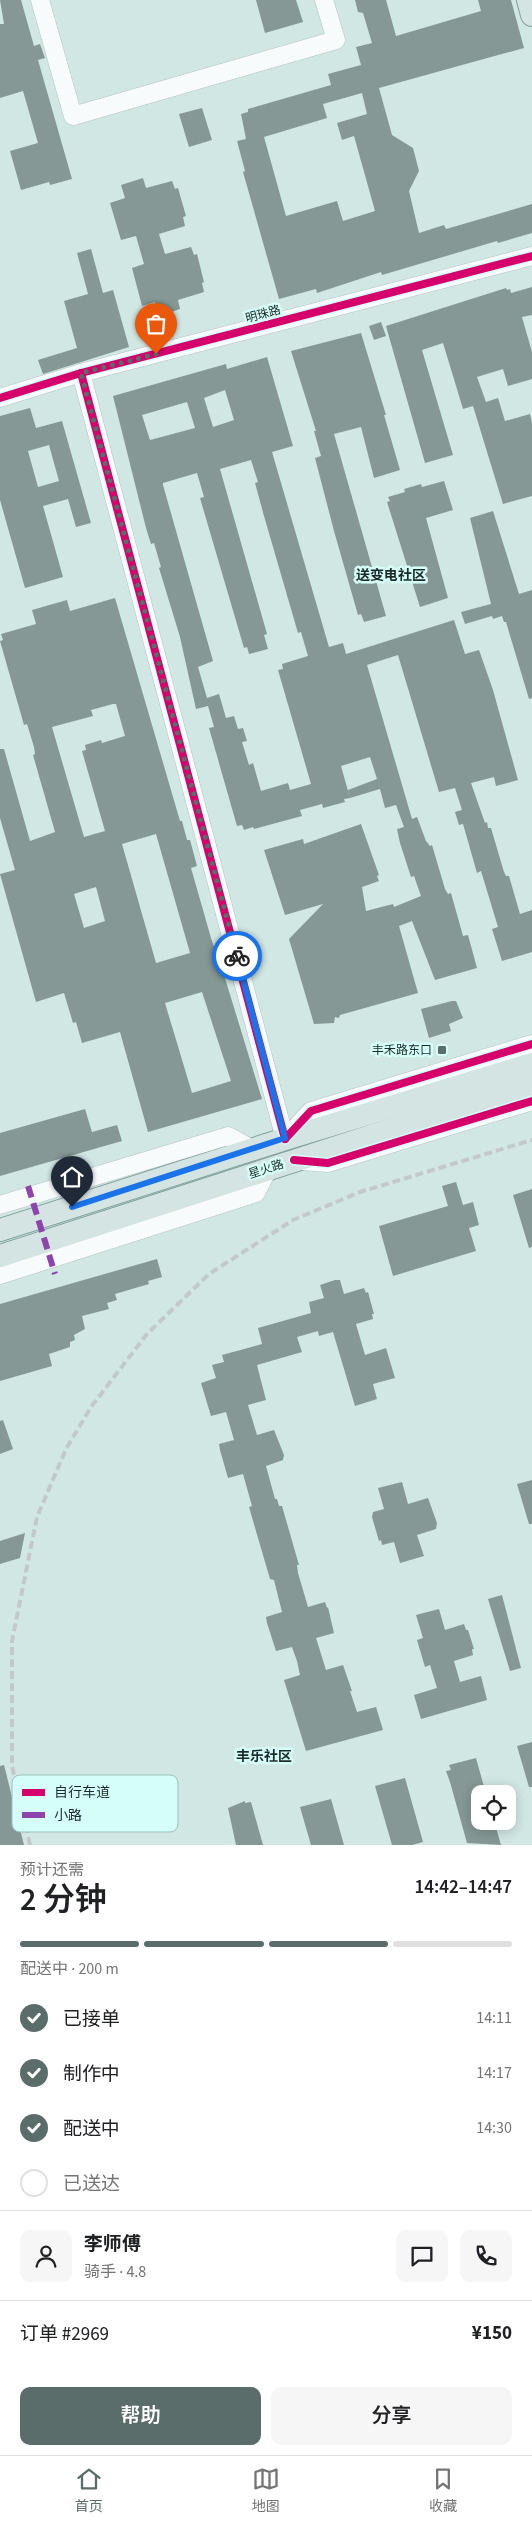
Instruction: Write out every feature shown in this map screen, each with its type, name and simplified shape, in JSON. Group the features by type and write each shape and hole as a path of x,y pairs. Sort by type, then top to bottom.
{"main road":[{"path":"528,0 532,15"},
{"name":"星火路","path":"0,1230 285,1138 532,1064"},
{"name":"星火路","path":"0,1256 532,1084"}],"street":[{"path":"40,0 72,116 336,40 324,0"},
{"name":"明珠路","path":"0,398 81,373 532,256"},
{"path":"81,373 285,1138"},
{"path":"285,1138 311,1111 532,1044"},
{"path":"294,1160 328,1164 532,1101"},
{"path":"0,1205 228,1136 252,1149"},
{"path":"0,1275 256,1193 268,1169"}],"building":[{"path":"0,0 21,0 34,46 40,44 45,58 38,60 72,179 50,185 49,182 21,190 10,151 38,143 23,91 0,98 0,24 4,24"},
{"path":"256,0 296,0 303,22 265,33"},
{"path":"355,0 386,0 396,36 481,11 478,0 511,0 524,48 379,88 392,135 413,148 419,171 409,191 419,233 444,225 446,229 532,204 532,233 498,243 497,241 382,275 381,272 317,293 316,289 279,299 243,172 245,171 237,141 246,139 241,114 248,112 248,109 331,85 328,74 361,65 356,47 372,43 363,13 358,12","holes":["362,93 367,114 337,123 342,140 354,136 375,211 343,221 337,201 286,216 264,137 327,118 323,104"]},
{"path":"202,108 212,140 189,147 179,114"},
{"path":"143,178 146,188 172,181 175,189 178,188 186,216 183,217 185,226 159,234 165,254 191,247 194,255 197,254 204,282 202,283 204,292 178,300 180,309 159,316 155,302 142,306 132,268 144,264 136,236 121,240 110,203 125,198 121,185"},
{"path":"91,249 103,293 113,290 129,347 43,374 38,360 77,348 64,301 88,294 77,253"},
{"path":"532,287 532,315 522,317 532,352 532,379 508,386 503,369 477,377 486,402 498,398 505,421 530,414 532,423 532,496 503,504 473,406 463,409 443,343 422,350 453,455 425,463 386,326 506,288 507,290 510,289 511,293"},
{"path":"381,322 386,336 374,340 369,326"},
{"path":"361,333 386,415 384,415 400,470 374,478 361,427 334,434 386,616 364,622 361,614 358,615 334,531 315,458 321,456 314,431 316,431 291,351"},
{"path":"267,357 293,446 272,452 329,647 343,643 346,654 454,620 465,654 479,650 493,690 518,780 496,786 494,777 471,783 485,823 487,822 488,828 491,828 504,872 506,876 509,876 520,914 532,910 532,952 502,961 492,929 498,927 481,871 477,873 463,824 459,825 455,812 462,810 455,788 439,792 398,655 367,665 412,819 417,817 426,841 430,846 432,845 445,889 448,894 451,893 463,936 468,935 477,968 435,980 412,921 399,926 418,993 340,1015 339,1018 335,1017 334,1023 314,1024 289,939 323,904 285,915 264,850 303,839 304,844 361,824 379,875 377,876 379,881 362,887 366,911 393,904 394,907 421,896 414,876 411,877 400,843 397,829 404,827 396,805 385,808 380,789 350,798 344,799 345,802 323,808 322,804 300,810 302,816 254,829 253,827 244,830 242,825 237,826 209,728 214,727 208,706 196,709 180,637 159,568 161,567 154,543 151,544 146,528 113,396 226,364 227,369","holes":["225,390 234,420 213,427 204,398","187,402 195,428 150,440 142,415","251,460 258,482 255,483 298,633 301,632 308,656 282,664 283,669 278,670 311,784 290,790 288,783 261,791 253,763 249,765 242,742 247,741 243,728 238,729 234,716 226,718 219,694 207,698 198,667 213,661 163,485 163,483 197,473 204,497 200,498 244,648 247,647 249,654 268,649 264,635 267,634 220,469","370,757 377,779 348,790 350,798 341,766"]},
{"path":"30,408 36,428 62,421 91,523 76,527 68,499 43,506 63,577 25,588 0,500 0,416","holes":["49,445 59,481 38,487 28,451"]},
{"path":"444,481 453,510 426,518 448,598 420,607 387,502 390,501 388,497 405,492 404,489 421,484 422,487"},
{"path":"493,511 519,594 532,590 532,698 529,699 506,622 504,622 502,616 493,619 492,616 465,624 461,612 491,604 470,518"},
{"path":"115,598 180,821 182,821 187,840 190,840 197,866 191,868 214,947 220,945 228,974 224,975 262,1099 148,1132 120,1032 82,1043 76,1022 73,1023 64,993 36,1002 0,874 15,870 0,818 0,749 4,749 30,841 55,832 33,755 35,754 34,747 27,724 24,725 0,641 3,640 1,634 36,624 32,610 67,600 70,611","holes":["116,704 125,736 102,743 101,740 85,745 86,750 82,751 105,831 84,837 52,727 93,716 91,710","156,834 190,953 156,963 122,844","96,887 105,921 84,928 74,894","202,992 231,1081 192,1093 165,1003"]},
{"path":"456,1001 463,1018 449,1024 451,1031 429,1038 421,1009"},
{"path":"85,1109 92,1132 117,1125 122,1141 0,1176 0,1133"},
{"path":"456,1182 463,1205 473,1202 479,1225 469,1228 476,1251 393,1276 379,1226 448,1206 442,1186"},
{"path":"532,1189 532,1247 529,1248 513,1195"},
{"path":"157,1259 162,1277 148,1281 149,1284 115,1294 117,1300 107,1303 109,1309 82,1316 85,1329 74,1335 75,1340 70,1342 70,1347 49,1354 52,1366 0,1381 0,1304"},
{"path":"340,1280 344,1294 364,1288 366,1293 368,1292 374,1314 372,1314 373,1319 356,1324 365,1355 386,1348 395,1378 373,1384 377,1399 355,1406 333,1332 319,1336 318,1331 297,1337 302,1352 257,1365 266,1400 248,1405 257,1435 274,1430 284,1455 283,1460 266,1466 275,1499 277,1499 279,1506 282,1506 299,1565 297,1565 298,1573 308,1607 325,1602 328,1607 334,1633 316,1638 326,1670 343,1665 357,1712 376,1707 383,1730 306,1751 284,1680 300,1675 297,1661 292,1647 276,1651 267,1623 266,1617 282,1612 274,1580 270,1579 249,1507 252,1506 243,1474 228,1478 220,1450 219,1444 234,1440 226,1412 211,1416 201,1383 216,1378 212,1365 224,1362 222,1355 262,1344 258,1328 311,1313 309,1302 324,1298 320,1285"},
{"path":"3,1420 13,1449 0,1454 0,1421"},
{"path":"532,1480 532,1524 529,1524 517,1484"},
{"path":"402,1482 408,1504 428,1498 437,1523 436,1529 417,1535 424,1556 400,1563 394,1542 382,1545 381,1540 379,1541 372,1517 373,1512 384,1509 378,1488"},
{"path":"25,1533 20,1558 0,1564 0,1541"},
{"path":"502,1595 521,1668 510,1671 488,1599"},
{"path":"439,1609 445,1630 464,1624 466,1630 468,1630 474,1649 472,1649 473,1655 454,1661 460,1682 481,1676 487,1700 421,1719 414,1695 437,1688 430,1665 425,1667 417,1640 423,1638 416,1615"},
{"path":"532,1742 532,1787 529,1787 517,1746"},
{"path":"476,1758 484,1785 471,1785 471,1830 497,1830 501,1845 467,1843 446,1771 451,1770 449,1765"},
{"path":"4,1765 12,1797 12,1832 21,1832 24,1845 0,1845 0,1766"},
{"path":"405,1778 423,1842 412,1845 392,1845 375,1786"},
{"path":"331,1799 344,1845 311,1845 300,1807"},
{"path":"245,1801 245,1803 251,1802 263,1845 236,1845 228,1808"}],"railway":[{"path":"14,1775 12,1766 12,1641 37,1517 66,1449 91,1407 147,1334 209,1274 293,1220 360,1192 532,1140"},
{"path":"27,1832 30,1845"}],"marked path":[{"path":"28,1186 55,1274"}],"cycle path":[{"path":"0,398 81,373 532,256"},
{"path":"81,373 285,1139"},
{"path":"285,1139 311,1111 532,1044"},
{"path":"294,1160 328,1163 532,1101"}],"way so far":[{"path":"156,354 81,373 237,956"}],"place":[{"name":"丰禾路东口","path":"442,1050"}],"district":[{"name":"送变电社区","path":"391,575"},
{"name":"丰乐社区","path":"264,1756"}],"route":[{"path":"72,1207 285,1138 237,956"}]}
